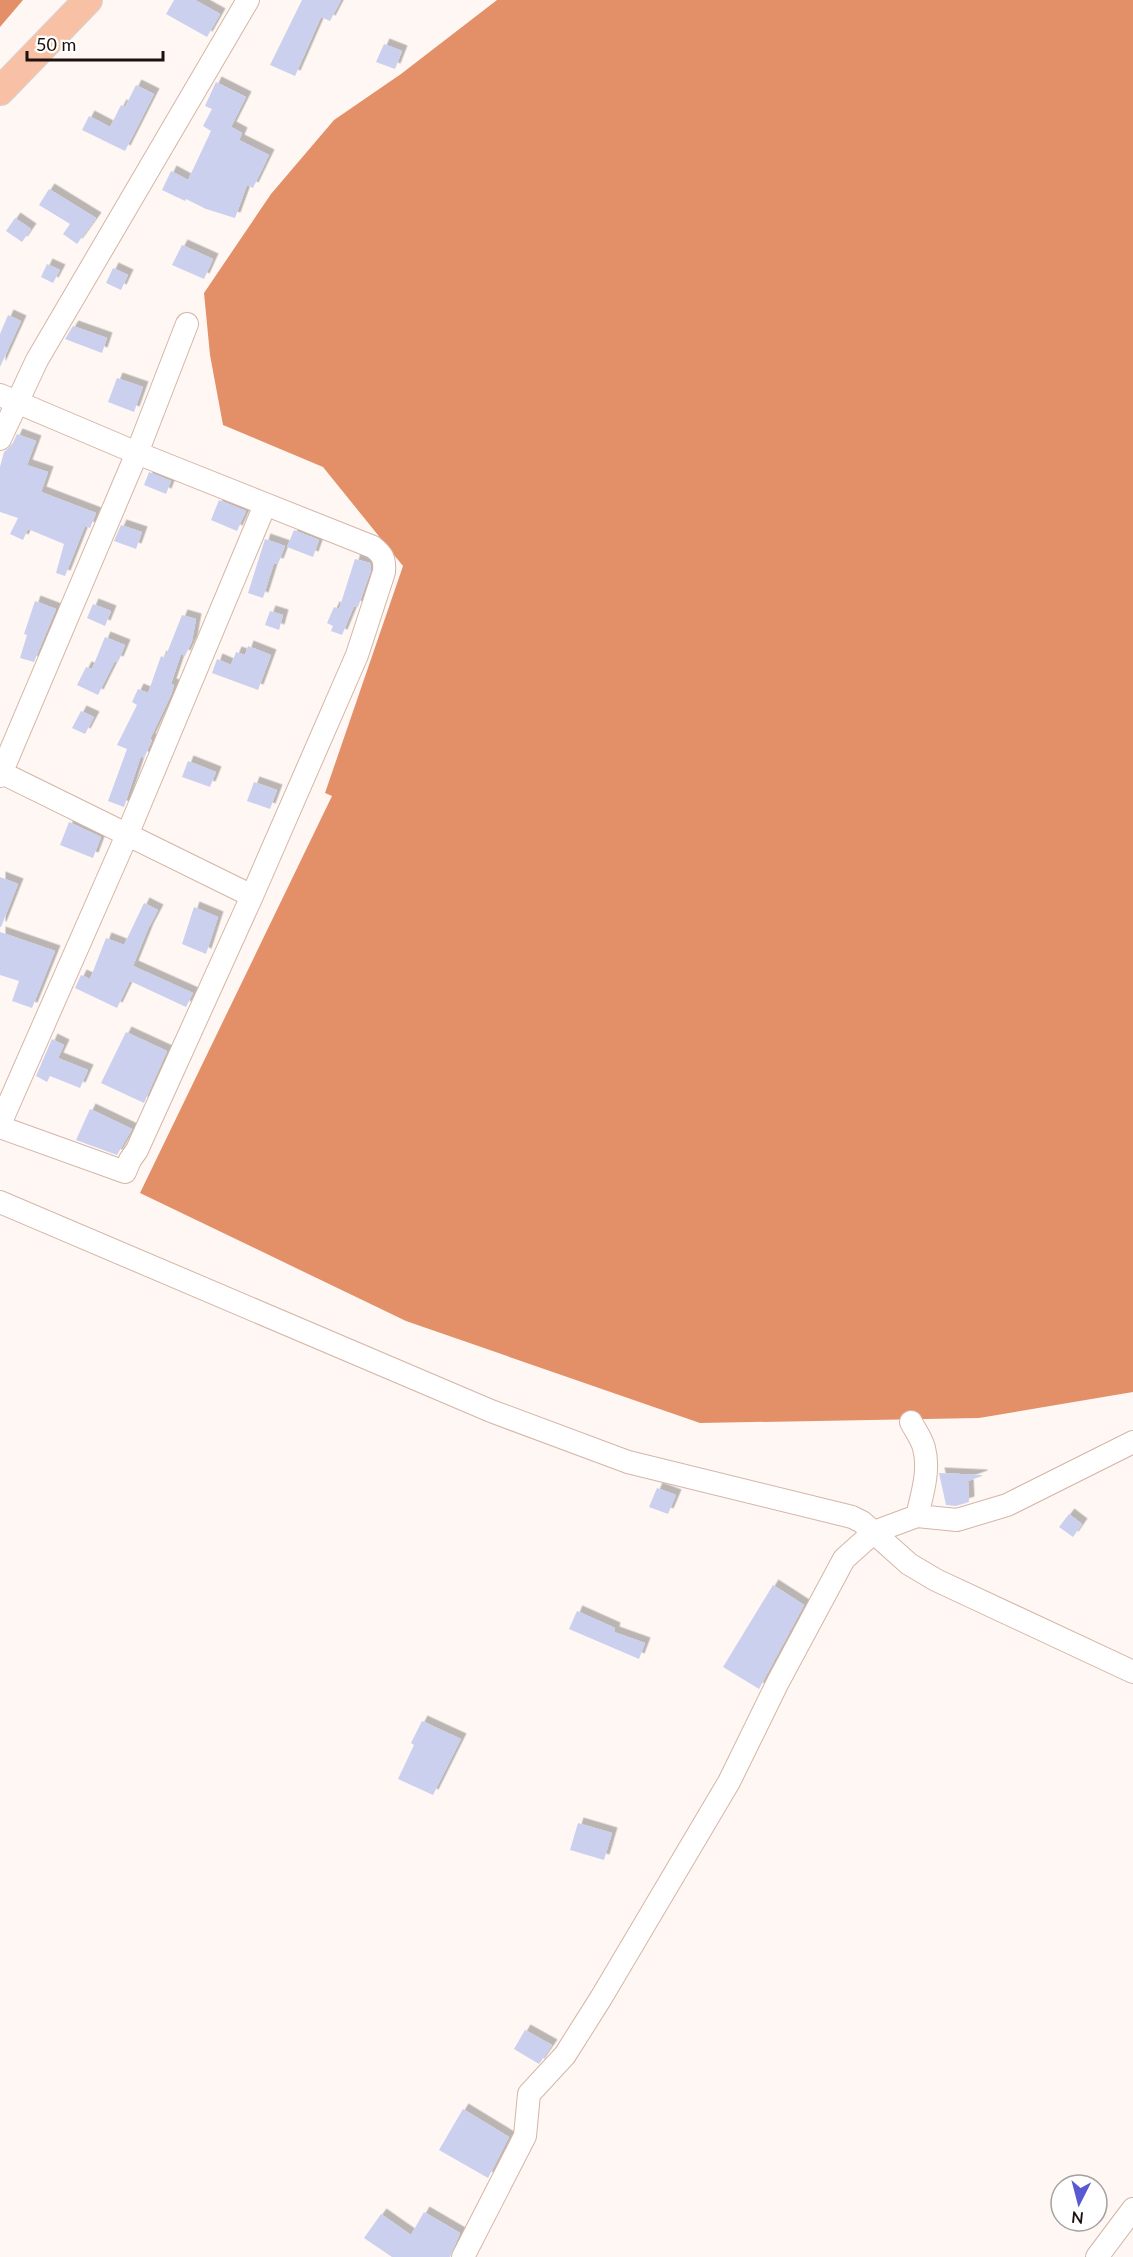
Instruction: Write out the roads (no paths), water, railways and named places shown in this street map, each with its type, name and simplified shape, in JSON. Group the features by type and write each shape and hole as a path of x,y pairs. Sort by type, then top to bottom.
{"main road":[{"path":"0,91 88,0"}],"street":[{"path":"0,439 8,399 37,360 248,0"},
{"path":"187,324 137,453 1,773 252,896"},
{"path":"8,399 373,547 382,554 385,562 384,572 357,655 252,896 125,1172 0,1126 127,835 265,505"},
{"path":"0,1202 491,1412 628,1462 852,1517 874,1532 909,1564 936,1580 1133,1672"},
{"path":"911,1422 924,1446 926,1462 917,1516"},
{"path":"463,2257 525,2136 529,2094 565,2055 602,1998 729,1782 778,1682 844,1559 874,1532 917,1516 957,1520 1007,1505 1133,1442"},
{"path":"1097,2257 1133,2210"}]}
